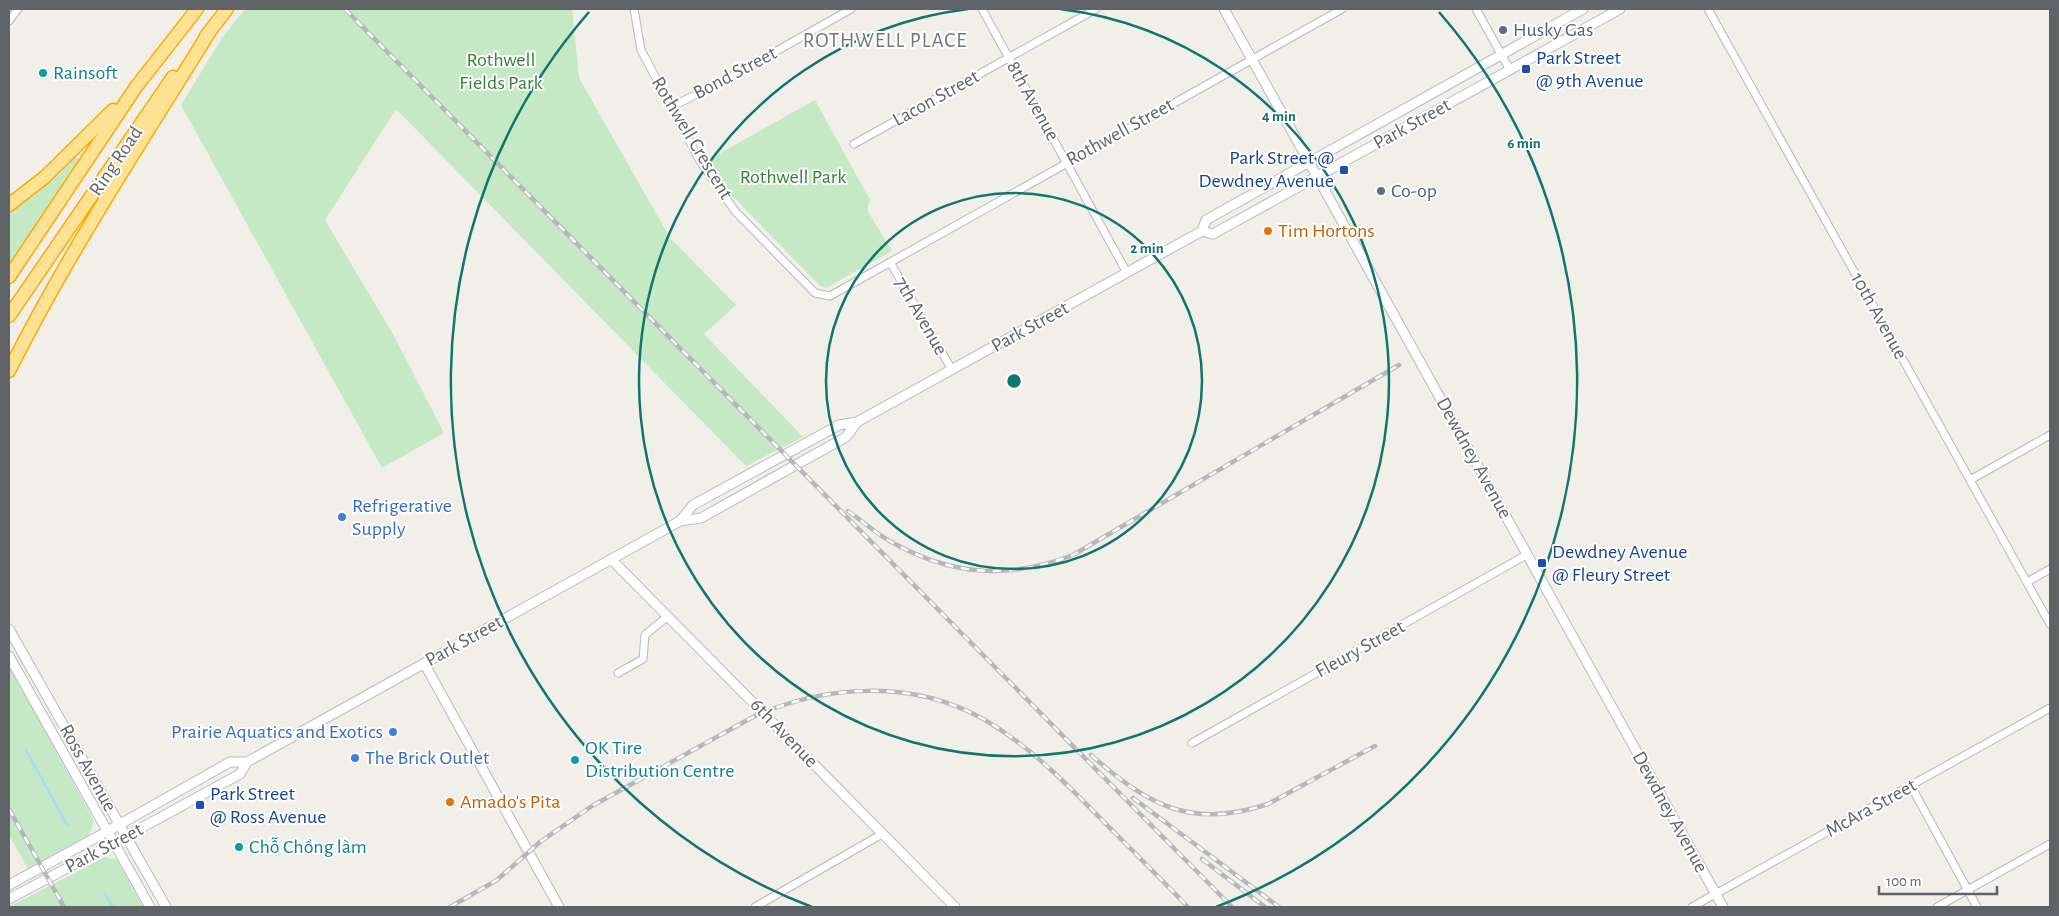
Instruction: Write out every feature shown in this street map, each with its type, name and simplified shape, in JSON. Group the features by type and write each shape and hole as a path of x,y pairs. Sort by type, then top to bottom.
{"highway":[{"name":"Ring Road","path":"9,277 136,87 197,9"},
{"name":"Ring Road","path":"9,316 41,272 164,90 227,9"},
{"path":"9,370 29,330 85,232 210,31"},
{"path":"9,205 45,177 70,154 136,87"}],"main road":[{"name":"Dewdney Avenue","path":"1224,9 1723,907"},
{"name":"Park Street","path":"1202,232 1206,220 1583,9"},
{"name":"Park Street","path":"9,885 230,762 247,762 680,520 694,505 839,425 857,422 1202,232 1213,234 1620,9"},
{"name":"Park Street","path":"680,520 701,518 846,437 857,422"},
{"name":"6th Avenue","path":"611,559 955,907"},
{"name":"Ross Avenue","path":"9,629 166,907"},
{"name":"Ross Avenue","path":"9,656 150,907"},
{"path":"424,663 559,907"},
{"name":"Park Street","path":"9,899 240,774 247,762"}],"street":[{"path":"9,21 18,9"},
{"name":"Rothwell Crescent","path":"634,9 640,50 700,160 735,211 815,294 830,296 899,257"},
{"name":"Bond Street","path":"672,107 725,80 851,9"},
{"name":"8th Avenue","path":"982,9 1127,273"},
{"name":"Lacon Street","path":"854,144 1096,9"},
{"name":"Rothwell Street","path":"899,257 1342,9"},
{"path":"1476,9 1510,70"},
{"name":"10th Avenue","path":"1708,9 2050,624"},
{"name":"7th Avenue","path":"890,262 952,370"},
{"path":"1970,480 2050,435"},
{"name":"Fleury Street","path":"1192,743 1528,554"},
{"path":"2027,582 2050,569"},
{"path":"618,673 643,659 645,635 668,616"},
{"name":"McAra Street","path":"1692,907 2050,708"},
{"path":"1911,786 1977,907"},
{"path":"755,907 882,834"},
{"path":"1937,907 2050,844"}],"green space":[{"name":"Rothwell Fields Park","path":"245,9 572,9 579,78 670,238 736,305 704,334 803,437 746,466 396,109 325,220 394,336 444,433 382,468 181,105 222,38"},
{"name":"Rothwell Park","path":"815,100 870,200 867,210 892,251 826,288 820,286 721,184 708,160"},
{"path":"76,156 80,161 9,267 9,214 59,175"},
{"path":"9,664 94,821 89,835 28,869 9,835"},
{"path":"105,857 117,860 143,907 9,907"}],"waterway":[{"path":"26,750 67,825"},
{"path":"105,894 113,907"}],"railway":[{"path":"345,9 1232,907"},
{"path":"848,511 883,537 911,552 956,567 1002,571 1049,563 1073,555 1399,365"},
{"path":"450,907 497,880 540,842 592,806 751,718 808,698 868,691 899,692 928,698 957,707 1001,730 1017,741 1060,778 1188,907"},
{"path":"1091,755 1112,773 1152,799 1172,808 1193,813 1216,814 1241,811 1268,804 1375,746"},
{"path":"1133,798 1279,907"},
{"path":"9,809 64,907"},
{"path":"1202,859 1265,907"}],"place":[{"name":"Husky Gas","path":"1503,30"},
{"name":"Park Street @ 9th Avenue","path":"1526,69"},
{"name":"Rainsoft","path":"43,73"},
{"name":"Park Street @ Dewdney Avenue","path":"1344,170"},
{"name":"Co-op","path":"1381,191"},
{"name":"Tim Hortons","path":"1268,231"},
{"name":"Refrigerative Supply","path":"342,517"},
{"name":"Dewdney Avenue @ Fleury Street","path":"1542,563"},
{"name":"Prairie Aquatics and Exotics","path":"393,732"},
{"name":"The Brick Outlet","path":"355,758"},
{"name":"OK Tire Distribution Centre","path":"575,760"},
{"name":"Amado's Pita","path":"450,802"},
{"name":"Park Street @ Ross Avenue","path":"200,805"},
{"name":"Chỗ Chồng làm","path":"239,847"}],"district":[{"name":"ROTHWELL PLACE","path":"885,40"}]}
